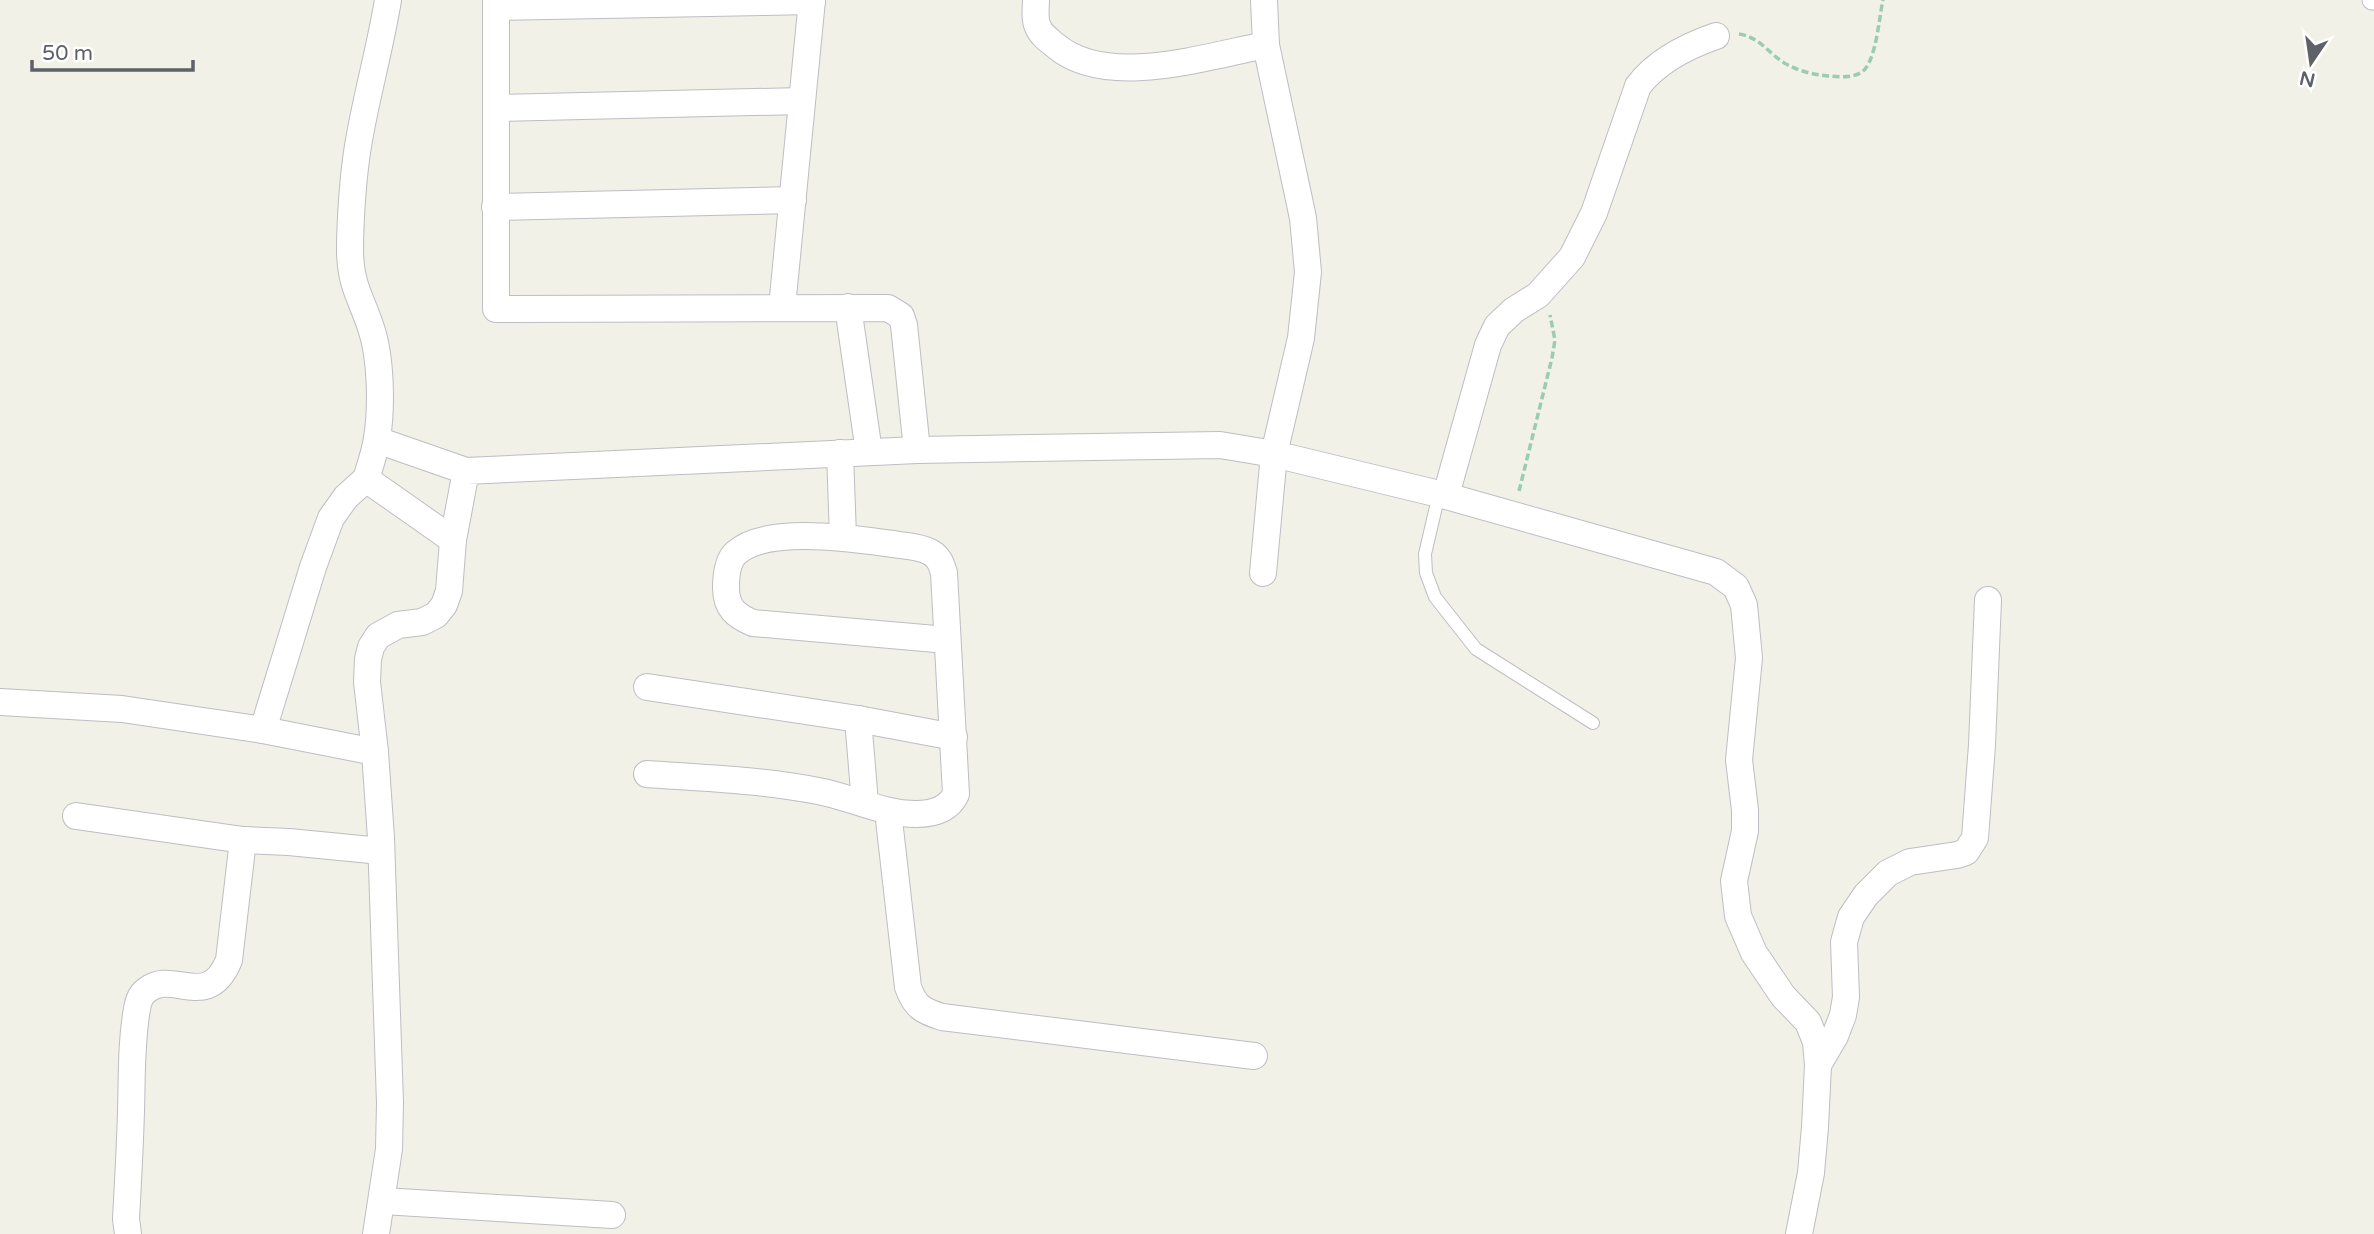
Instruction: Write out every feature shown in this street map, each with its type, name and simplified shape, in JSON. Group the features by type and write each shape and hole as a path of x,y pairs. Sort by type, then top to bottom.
{"street":[{"path":"263,730 313,567 331,518 346,497 366,479 377,440 377,355 371,328 359,302 351,274 350,247 357,148 382,36 387,0"},
{"path":"1036,0 1037,25 1042,34 1063,52 1088,64 1111,68 1144,67 1266,45"},
{"path":"1263,572 1274,454 1301,338 1308,272 1303,218 1266,45 1264,0"},
{"path":"782,307 812,1 496,4 495,309 888,309 901,316 908,351 917,450"},
{"path":"1443,495 1488,345 1497,326 1514,310 1538,295 1572,257 1594,214 1638,86 1647,74 1669,58 1716,36"},
{"path":"496,108 802,102"},
{"path":"495,207 793,201"},
{"path":"848,307 869,452"},
{"path":"377,440 466,471 917,450 1220,445 1274,454 1443,495 1716,572 1736,587 1744,605 1749,658 1739,760 1745,831 1734,881 1738,916 1754,953 1783,996 1808,1022 1816,1042 1818,1065 1811,1173 1799,1234"},
{"path":"840,453 843,537"},
{"path":"376,1234 389,1149 390,1103 381,851 375,752 367,682 370,647 378,636 398,625 422,622 436,615 444,605 449,591 453,540 466,471"},
{"path":"366,479 453,540"},
{"path":"648,774 766,782 819,791 877,807 918,814 939,810 951,804 956,794 944,573 939,559 927,550 843,537 798,537 749,545 734,554 726,573 728,606 740,617 753,623 947,640"},
{"path":"1818,1065 1835,1036 1843,1015 1846,997 1844,942 1851,917 1866,895 1888,873 1910,862 1966,852 1975,838 1988,600"},
{"path":"647,687 858,719 954,737"},
{"path":"0,702 122,709 263,730 375,752"},
{"path":"858,719 877,807 908,987 916,1006 942,1017 1254,1056"},
{"path":"76,816 243,840 381,851"},
{"path":"128,1234 126,1219 132,1057 137,1008 147,989 160,985 202,987 215,982 224,973 229,960 243,840"},
{"path":"383,1200 612,1215"}],"lane":[{"path":"1443,495 1425,554 1426,573 1435,597 1476,649 1593,723"}],"path":[{"path":"1716,36 1731,33 1744,35 1759,41 1788,65 1814,75 1843,78 1860,74 1868,66 1883,0"},
{"path":"1513,514 1555,340 1549,313 1538,295"}]}
